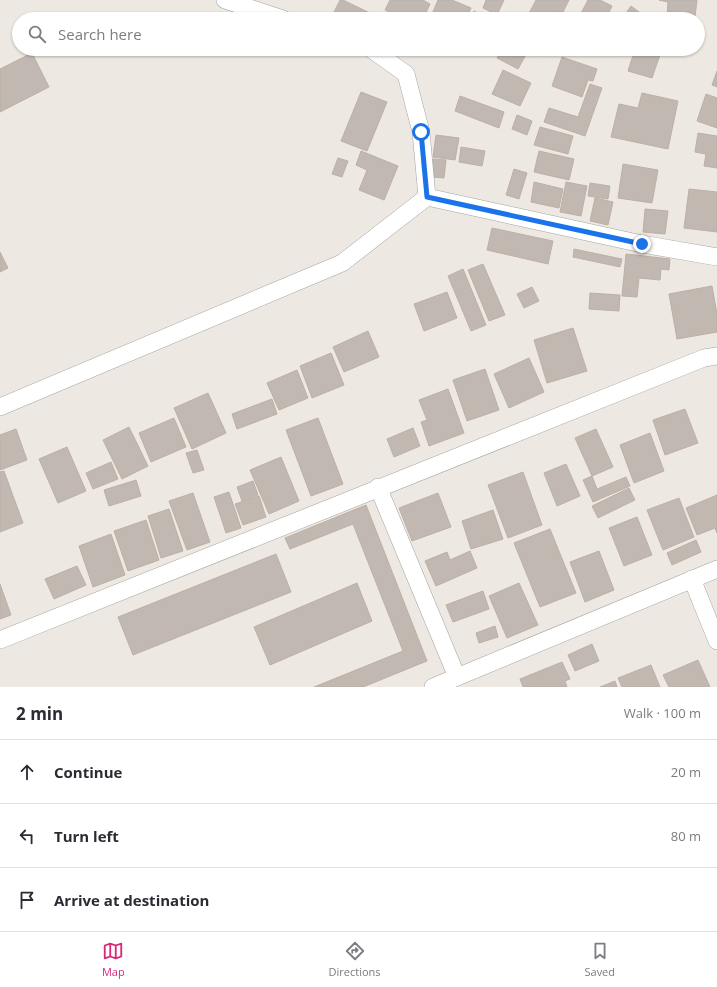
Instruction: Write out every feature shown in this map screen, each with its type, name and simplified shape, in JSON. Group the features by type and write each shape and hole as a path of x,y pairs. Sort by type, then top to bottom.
{"street":[{"path":"225,0 262,12"},
{"path":"381,56 406,74 421,132 427,197"},
{"path":"427,197 642,244 717,257"},
{"path":"0,407 342,263 427,197"},
{"path":"0,640 378,487 704,358 717,356"},
{"path":"378,487 457,677"},
{"path":"433,687 717,569"},
{"path":"692,579 717,641"}],"building":[{"path":"340,0 343,0 368,12 334,12"},
{"path":"390,0 423,0 430,4 426,12 389,12 385,10"},
{"path":"438,0 452,0 471,8 469,12 433,12"},
{"path":"486,0 504,0 498,12 491,12 483,8"},
{"path":"536,0 569,0 563,12 530,12"},
{"path":"588,0 600,0 612,6 609,12 582,12"},
{"path":"659,0 697,0 696,12 667,12 668,2"},
{"path":"631,6 639,12 627,12"},
{"path":"26,56 34,56 49,87 0,112 0,69"},
{"path":"498,56 525,56 518,69 497,58"},
{"path":"633,56 660,56 652,78 628,71"},
{"path":"562,57 597,69 593,81 588,80 582,97 552,86"},
{"path":"503,70 531,83 520,106 492,94"},
{"path":"717,71 717,87 712,85"},
{"path":"590,84 602,88 585,136 544,122 549,108 578,117"},
{"path":"361,92 387,102 367,151 341,141"},
{"path":"642,93 678,101 668,149 611,137 619,104 638,108"},
{"path":"706,94 717,98 717,128 697,121"},
{"path":"460,96 504,112 499,128 455,111"},
{"path":"517,115 532,121 527,135 512,129"},
{"path":"540,127 573,136 568,154 534,145"},
{"path":"698,133 717,136 717,168 704,166 706,154 695,152"},
{"path":"436,135 459,138 455,160 433,157"},
{"path":"461,147 485,151 482,166 459,162"},
{"path":"361,151 398,166 384,200 359,190 367,170 356,165"},
{"path":"539,151 574,159 569,180 534,172"},
{"path":"338,158 348,161 342,177 332,174"},
{"path":"433,159 446,160 444,178 431,177"},
{"path":"623,164 658,170 652,203 618,198"},
{"path":"514,169 527,173 519,199 506,195"},
{"path":"534,182 563,189 559,208 531,202"},
{"path":"566,182 587,186 581,216 560,212"},
{"path":"590,183 610,186 608,199 588,196"},
{"path":"689,189 717,192 717,232 684,228"},
{"path":"595,198 613,202 608,225 590,221"},
{"path":"645,209 668,211 665,234 643,232"},
{"path":"492,228 553,241 548,264 487,250"},
{"path":"574,249 622,259 620,267 573,257"},
{"path":"0,252 8,268 0,272"},
{"path":"626,254 670,259 669,270 661,269 660,280 639,278 637,297 622,296"},
{"path":"483,264 505,315 489,321 468,270"},
{"path":"463,269 486,325 471,331 448,276"},
{"path":"712,286 717,314 717,332 677,339 669,294"},
{"path":"532,287 539,301 524,308 517,294"},
{"path":"447,292 457,318 424,331 414,304"},
{"path":"590,293 620,295 619,311 589,309"},
{"path":"573,328 587,371 547,383 534,340"},
{"path":"368,331 379,357 344,372 333,347"},
{"path":"331,353 344,385 312,398 300,366"},
{"path":"529,358 544,392 509,408 494,374"},
{"path":"485,369 499,410 467,421 453,380"},
{"path":"297,370 308,398 279,410 267,383"},
{"path":"448,389 464,433 429,446 421,422 427,420 419,400"},
{"path":"208,393 226,433 192,449 174,408"},
{"path":"272,399 277,414 237,429 232,414"},
{"path":"685,409 698,443 665,455 653,420"},
{"path":"174,418 186,447 151,462 139,433"},
{"path":"318,418 343,484 311,496 286,430"},
{"path":"129,427 148,466 122,479 103,440"},
{"path":"413,428 420,446 394,457 387,439"},
{"path":"16,429 27,460 0,470 0,435"},
{"path":"596,429 613,467 592,476 575,438"},
{"path":"650,433 664,471 634,483 620,445"},
{"path":"67,447 86,491 58,503 39,459"},
{"path":"197,450 204,470 193,473 186,453"},
{"path":"281,457 299,501 269,514 250,470"},
{"path":"111,462 118,479 93,489 86,473"},
{"path":"566,464 580,496 557,506 544,473"},
{"path":"4,471 23,523 0,532 0,472"},
{"path":"523,472 542,525 508,538 488,485"},
{"path":"592,476 597,489 626,477 630,486 593,502 583,480"},
{"path":"136,480 141,496 109,506 104,490"},
{"path":"253,481 258,495 242,501 237,487"},
{"path":"629,488 635,500 598,518 592,506"},
{"path":"229,492 241,528 226,533 214,497"},
{"path":"193,493 210,542 187,550 169,501"},
{"path":"438,493 451,527 412,541 399,508"},
{"path":"717,495 717,533 715,528 697,535 686,508"},
{"path":"259,496 266,517 243,525 235,504"},
{"path":"679,498 694,537 663,550 647,510"},
{"path":"366,505 427,661 363,687 314,687 403,651 353,524 290,549 285,538"},
{"path":"169,509 183,551 161,558 148,516"},
{"path":"493,510 503,539 471,549 462,521"},
{"path":"637,517 652,555 624,566 609,528"},
{"path":"146,520 159,560 128,571 114,531"},
{"path":"550,529 576,593 540,607 514,543"},
{"path":"111,534 125,575 93,587 79,546"},
{"path":"696,540 701,552 672,565 667,553"},
{"path":"470,551 477,568 436,586 425,561 447,552 450,560"},
{"path":"599,551 614,590 585,602 570,562"},
{"path":"276,554 291,592 133,655 118,617"},
{"path":"77,566 86,585 54,599 45,579"},
{"path":"357,583 372,621 270,665 254,627"},
{"path":"519,583 538,625 507,638 489,596"},
{"path":"0,584 11,615 0,619"},
{"path":"483,591 489,609 453,622 446,605"},
{"path":"495,626 498,637 479,643 476,633"},
{"path":"592,644 599,661 575,671 568,655"},
{"path":"698,660 710,687 669,687 663,675"},
{"path":"562,662 570,679 565,681 567,687 523,687 520,679"},
{"path":"651,665 660,687 622,687 618,678"},
{"path":"615,681 617,687 600,687"}],"route":[{"path":"421,132 427,197 642,244"}]}
